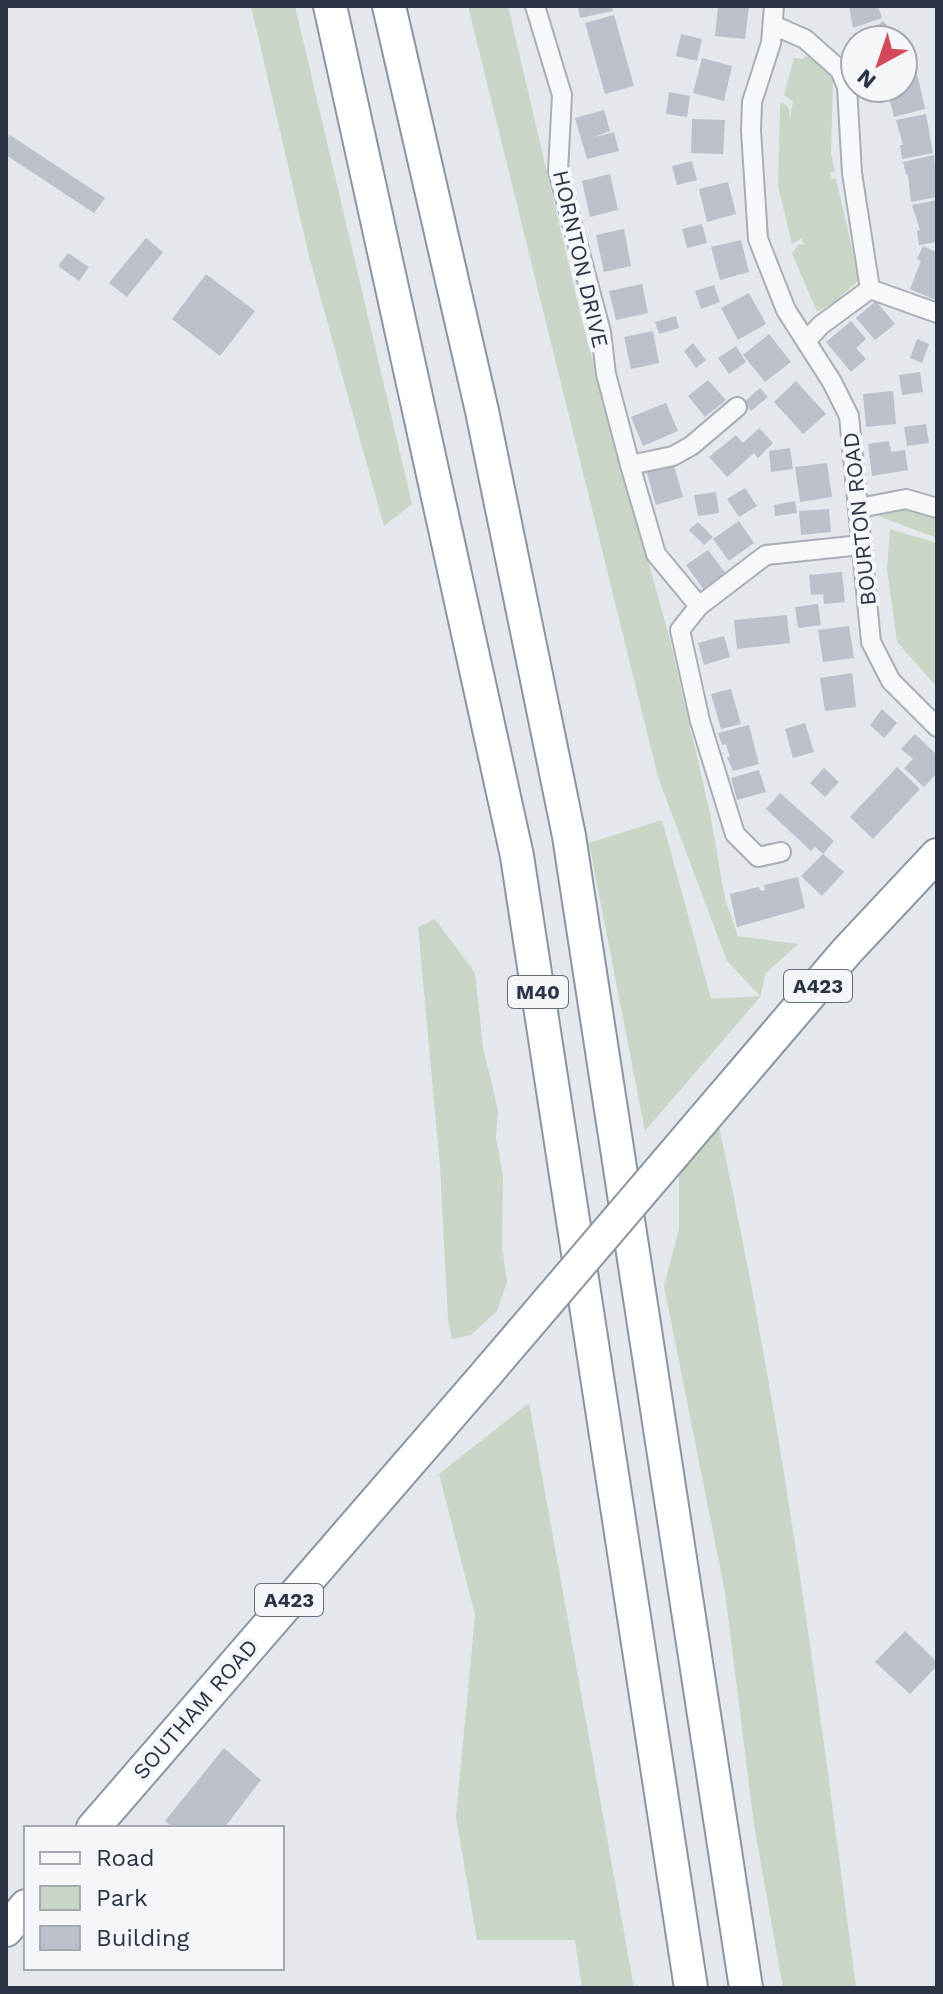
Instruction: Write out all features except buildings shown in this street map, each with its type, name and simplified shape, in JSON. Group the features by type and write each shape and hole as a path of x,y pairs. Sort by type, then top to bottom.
{"highway":[{"name":"M40","path":"330,6 517,856 691,1988"},
{"name":"M40","path":"389,6 482,411 569,836 746,1988"},
{"name":"SOUTHAM ROAD","path":"95,1826 847,951 937,855"},
{"path":"6,1930 24,1908"}],"street":[{"name":"HORNTON DRIVE","path":"535,6 562,95 558,171 601,332 606,374 630,465 656,554 699,606"},
{"name":"BOURTON ROAD","path":"774,15 840,70 847,87 852,173 870,289"},
{"name":"BOURTON ROAD","path":"774,15 771,43 752,102 758,239 786,310 849,416 871,642 891,681 937,727"},
{"path":"806,341 821,325 870,289 937,313"},
{"path":"630,465 673,456 691,446 737,407"},
{"path":"859,508 906,499 937,508"},
{"path":"781,852 758,857 735,834 700,721 680,630 699,606 766,555 861,545"}],"green space":[{"path":"251,6 295,6 412,504 384,526 309,256"},
{"path":"468,6 508,6 581,317 670,640 710,813 725,899 738,936 798,944 765,974 761,996 645,1131 589,843 662,820 711,999 760,996 727,961 658,777"},
{"path":"805,56 815,60 833,79 831,154 835,171 830,173 832,179 836,178 859,280 836,301 817,312 792,253 799,244 804,245 802,238 792,244 778,186 780,106 782,102 789,108 790,120 793,101 784,95 794,58 804,59"},
{"path":"902,506 933,511 937,520 937,538 878,516"},
{"path":"890,529 937,543 937,687 897,642 887,570"},
{"path":"435,919 475,973 483,1048 498,1110 496,1137 503,1177 502,1247 507,1282 497,1311 471,1335 452,1339 418,927"},
{"path":"719,1127 780,1448 813,1664 856,1988 783,1988 754,1825 725,1592 664,1286 679,1229 679,1174"},
{"path":"529,1403 634,1988 582,1988 575,1940 477,1940 456,1817 475,1615 439,1474"}]}
